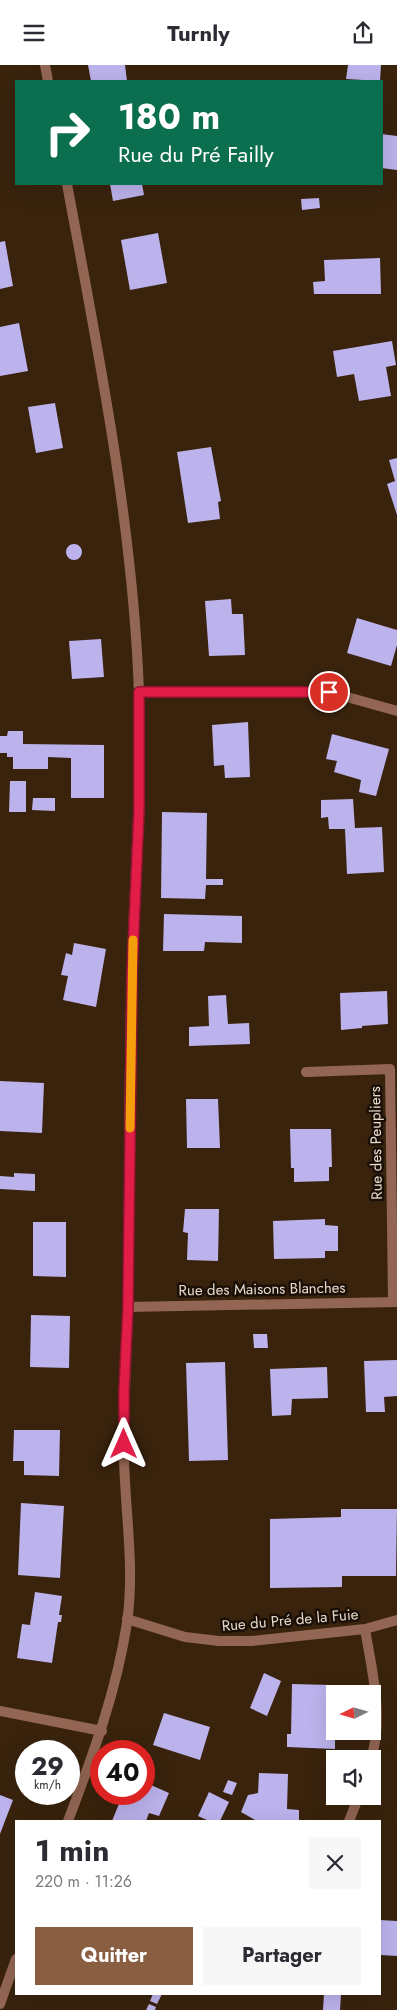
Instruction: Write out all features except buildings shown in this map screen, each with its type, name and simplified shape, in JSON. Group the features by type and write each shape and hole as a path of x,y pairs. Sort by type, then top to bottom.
{"street":[{"path":"45,65 48,80"},
{"path":"67,185 114,456 129,560 139,692 139,811 132,972 128,1307 124,1390 124,1462 130,1560 127,1619 116,1679 102,1731 68,1820"},
{"path":"139,692 329,692 397,711"},
{"name":"Rue des Peupliers","path":"306,1073 390,1069 395,1302"},
{"name":"Rue des Maisons Blanches","path":"128,1307 395,1302"},
{"name":"Rue du Pré de la Fuie","path":"127,1619 184,1637 219,1641 252,1641 365,1629 397,1620"},
{"path":"365,1629 377,1704 376,1742 374,1750"},
{"path":"0,1711 102,1731"},
{"path":"349,1820 355,1805"},
{"path":"0,2004 15,1962"}],"slow traffic":[{"path":"130,1128 133,940"}],"route":[{"path":"124,1444 124,1390 128,1307 132,972 139,811 139,692 329,692"}]}
